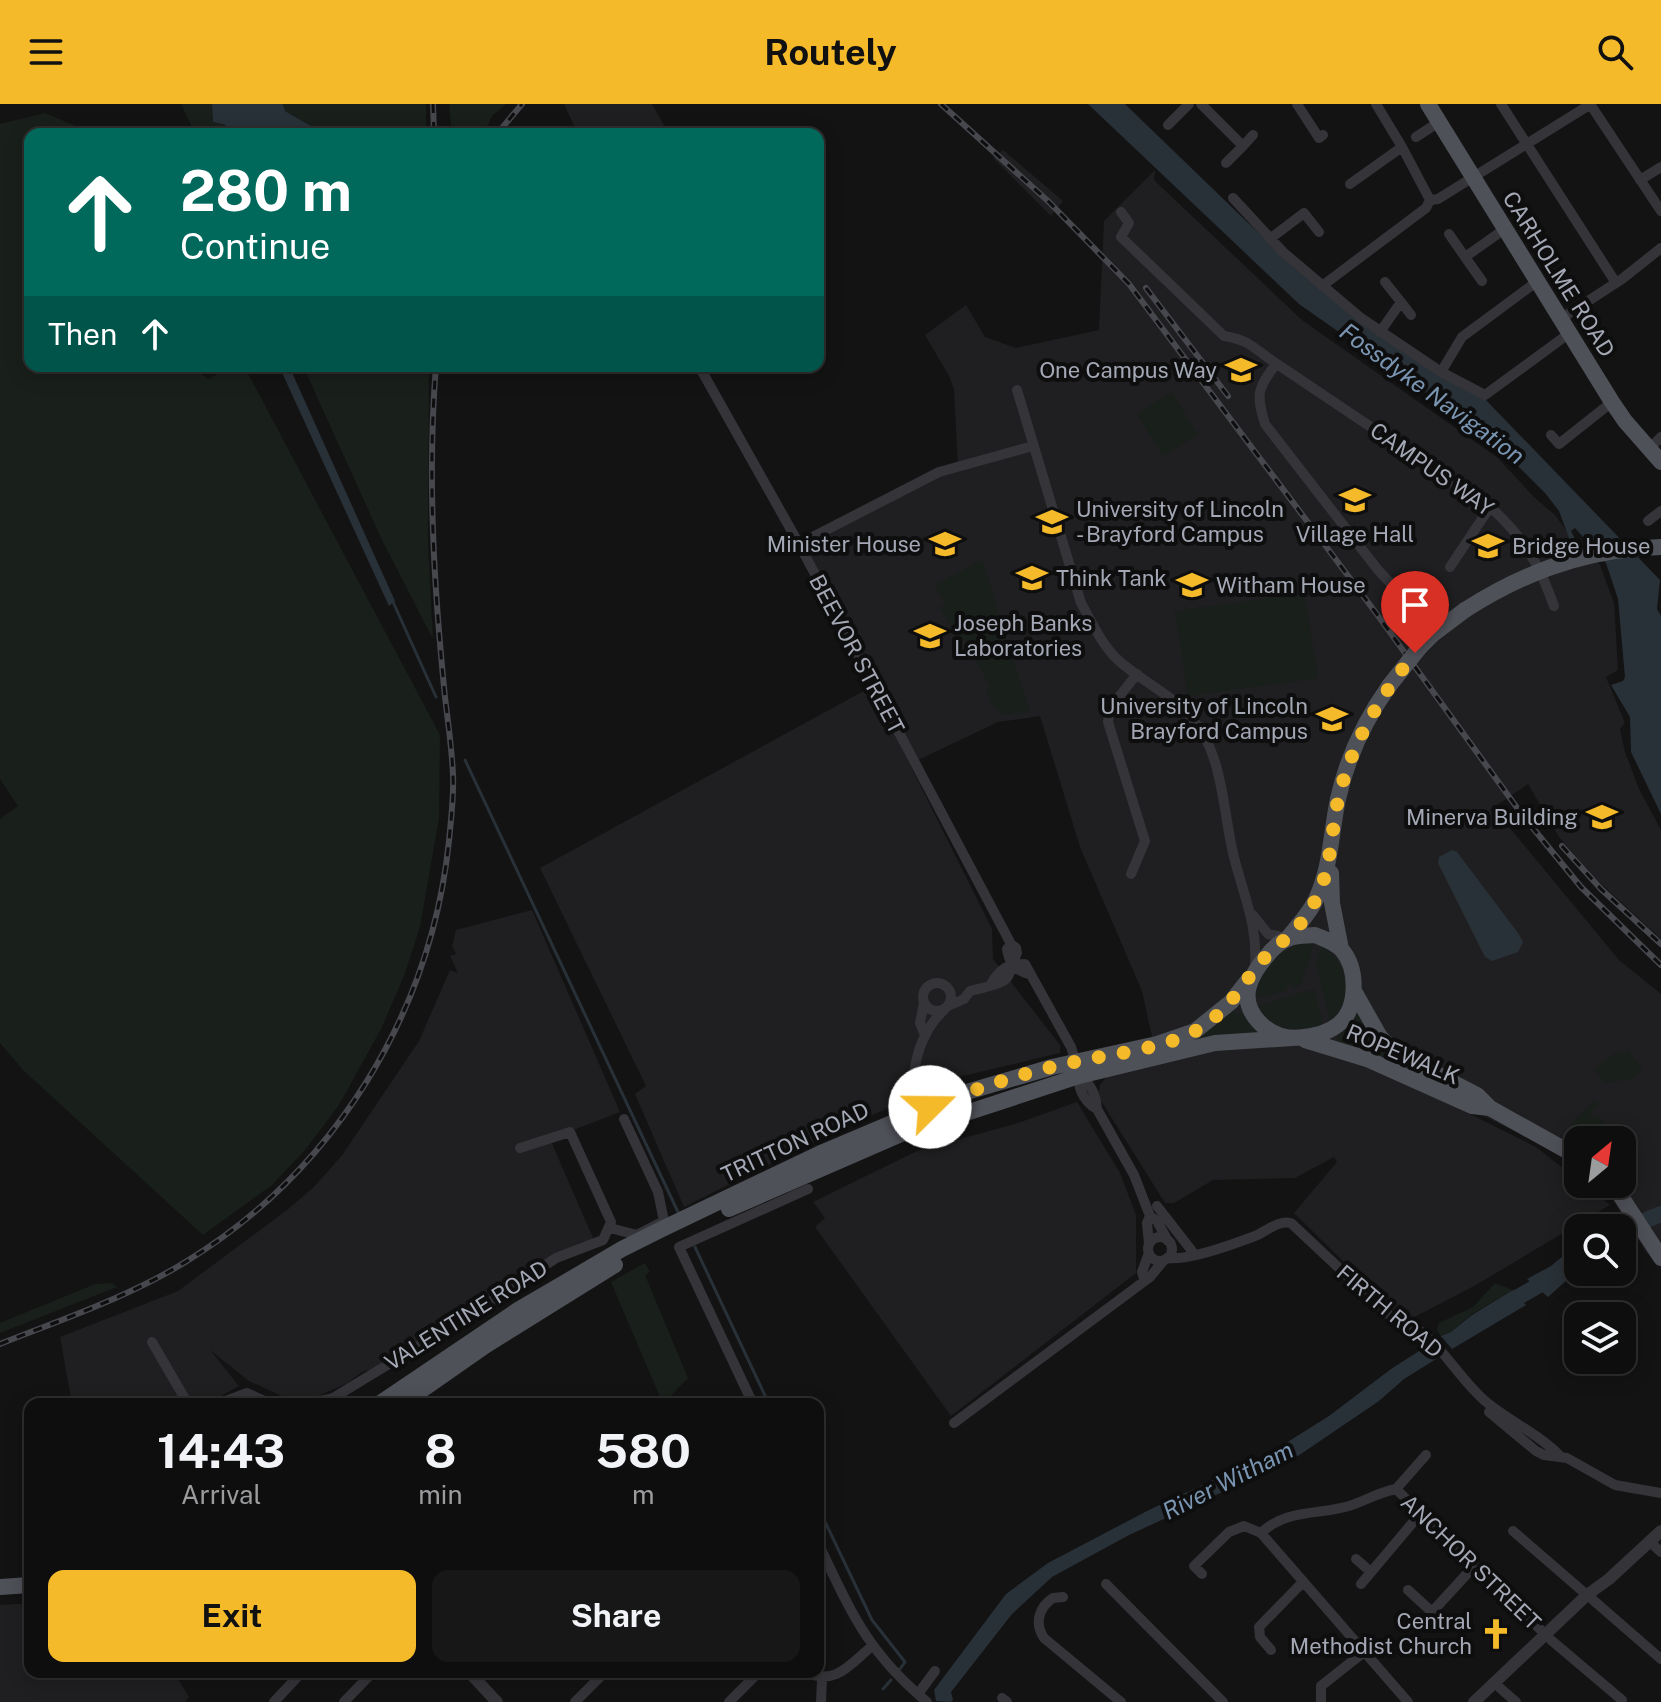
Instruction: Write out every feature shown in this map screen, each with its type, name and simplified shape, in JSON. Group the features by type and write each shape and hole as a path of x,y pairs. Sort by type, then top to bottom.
{"main road":[{"name":"CARHOLME ROAD","path":"1428,104 1612,402 1655,443 1661,462"},
{"path":"1330,851 1332,903 1341,949 1351,971 1354,989 1349,1012 1341,1023 1324,1033 1296,1038 1276,1035 1261,1025 1248,1001 1252,975 1271,951 1288,938 1315,902 1323,882 1339,797 1353,749 1389,686 1422,645 1442,627 1497,589 1546,567 1583,556 1661,547"},
{"path":"1288,938 1315,935 1341,949"},
{"name":"TRITTON ROAD","path":"388,1398 518,1310 622,1249 823,1152 944,1111 1004,1096 1023,1095 1078,1068 1195,1031 1231,1002 1252,975"},
{"name":"ROPEWALK","path":"1354,989 1380,1037 1398,1054 1477,1095 1490,1108 1564,1149"},
{"name":"TRITTON ROAD","path":"411,1398 485,1346 633,1255 989,1085 1215,1043 1296,1038"},
{"name":"ROPEWALK","path":"1296,1038 1367,1059 1472,1106 1490,1108"},
{"path":"914,1094 925,1118"},
{"path":"1623,1198 1651,1237 1661,1258"},
{"path":"0,1587 24,1585"}],"street":[{"path":"1168,125 1189,104"},
{"path":"1201,104 1243,146"},
{"path":"1297,104 1319,138 1323,135"},
{"path":"1376,104 1430,200"},
{"path":"1501,104 1616,283"},
{"path":"1430,200 1438,199 1590,104 1661,211"},
{"path":"1416,137 1439,122"},
{"path":"1226,163 1253,135"},
{"path":"1350,184 1402,147"},
{"path":"1640,180 1661,167"},
{"path":"1233,198 1283,252 1380,332 1441,372 1485,395 1661,248"},
{"path":"1322,286 1426,208 1430,200"},
{"name":"CAMPUS WAY","path":"1121,212 1129,223 1121,237 1224,336 1244,339 1509,523 1535,558 1554,606"},
{"path":"1271,238 1304,213 1319,232"},
{"path":"1465,257 1506,228"},
{"path":"1449,234 1482,281"},
{"path":"1441,372 1462,337 1539,280"},
{"path":"1385,282 1411,315"},
{"path":"1380,332 1401,302"},
{"path":"1276,364 1260,385 1258,394 1265,424 1378,570 1409,603 1442,627"},
{"name":"BEEVOR STREET","path":"702,372 799,544 1011,944 1016,948 1012,964"},
{"path":"1017,390 1081,603 1097,633 1114,655 1190,716 1205,737 1216,764 1235,862 1251,909 1268,934 1288,938"},
{"path":"1551,435 1559,444 1612,402"},
{"path":"799,544 939,472 1033,446"},
{"path":"1450,567 1490,507"},
{"path":"1648,521 1661,511"},
{"path":"1409,603 1419,623 1422,645"},
{"path":"1131,874 1145,841 1108,722 1110,708 1137,674"},
{"path":"1251,909 1255,945 1252,975"},
{"path":"924,1033 920,1023 924,993 929,986 938,983 970,991 991,984 1001,969 1012,964 1025,964 1071,1047 1078,1068 1096,1099 1097,1109 1134,1175 1150,1216 1157,1221 1169,1243 1171,1253 1150,1277 954,1423"},
{"path":"914,1094 913,1081 924,1033 946,1008 951,997 945,985"},
{"path":"924,1003 931,1010 946,1008 964,999 970,991"},
{"path":"916,1073 923,1080 925,1118"},
{"path":"610,1228 637,1235 664,1221 658,1192 624,1119"},
{"path":"520,1148 570,1132 611,1222 603,1240 622,1249"},
{"path":"750,1398 679,1247 808,1189"},
{"path":"1157,1206 1198,1251"},
{"path":"1144,1279 1142,1272 1149,1248 1147,1223 1150,1216"},
{"name":"FIRTH ROAD","path":"1166,1259 1191,1257 1198,1251 1255,1236 1283,1222 1291,1223 1389,1315 1403,1325 1417,1329 1430,1340 1485,1401 1518,1426 1552,1447 1560,1456 1615,1485 1661,1493"},
{"path":"1149,1248 1158,1238 1198,1251"},
{"name":"VALENTINE ROAD","path":"337,1398 556,1258 603,1240"},
{"path":"1149,1248 1155,1260 1166,1259"},
{"path":"152,1342 185,1398"},
{"path":"231,1398 247,1393 258,1398"},
{"name":"FIRTH ROAD","path":"1489,1412 1536,1451 1560,1456"},
{"path":"1261,1533 1272,1522 1290,1515 1349,1506 1396,1489 1426,1455"},
{"name":"ANCHOR STREET","path":"1396,1489 1548,1638 1622,1700"},
{"path":"1361,1584 1420,1514"},
{"path":"1202,1574 1194,1566 1229,1532 1244,1526 1261,1533 1408,1702"},
{"path":"1513,1531 1661,1659"},
{"path":"1485,1702 1661,1531"},
{"path":"1650,1542 1661,1552"},
{"path":"824,1556 871,1647 922,1698 935,1671"},
{"path":"1356,1559 1371,1572"},
{"path":"1408,1590 1432,1612 1475,1565"},
{"path":"1271,1650 1260,1637 1255,1623 1303,1582"},
{"path":"1106,1584 1223,1702"},
{"path":"1063,1597 1049,1600 1042,1608 1038,1618 1040,1631 1121,1702"},
{"path":"1474,1702 1548,1638"},
{"path":"821,1702 822,1679 839,1673 871,1647"},
{"path":"1321,1702 1316,1685 1364,1652"},
{"path":"274,1702 296,1678"},
{"path":"344,1702 365,1678"},
{"path":"475,1678 498,1700"},
{"path":"575,1702 599,1678"},
{"path":"735,1700 754,1678"},
{"path":"1500,1688 1516,1702"}],"shaded area":[{"path":"181,104 212,104 213,122 227,125 227,128 192,128"},
{"path":"283,104 426,104 426,128 315,128 285,111"},
{"path":"449,104 506,104 492,116 487,128 456,128 451,125"},
{"path":"564,104 652,104 666,128 575,128"},
{"path":"45,113 79,128 24,128 24,372 198,372 209,379 220,372 247,372 440,735 439,818 420,927 404,976 381,1029 339,1105 306,1149 272,1185 203,1235 23,1070 0,1043 0,819 18,806 0,779 0,124"},
{"path":"1003,150 1063,201 1051,216 993,158"},
{"name":"University of Lincoln Brayford Campus","path":"1155,170 1154,180 1302,320 1498,458 1600,565 1614,603 1618,670 1606,677 1625,723 1620,729 1625,752 1639,789 1661,830 1661,939 1595,878 1559,837 1528,784 1490,810 1505,822 1619,960 1661,994 1661,1267 1636,1236 1636,1214 1622,1214 1611,1198 1636,1198 1636,1126 1564,1126 1564,1159 1480,1114 1460,1109 1536,1147 1564,1169 1564,1198 1601,1198 1610,1205 1595,1214 1564,1214 1564,1232 1476,1285 1405,1322 1294,1213 1337,1162 1334,1157 1295,1178 1213,1180 1174,1203 1165,1203 1098,1096 1100,1085 1107,1076 1157,1060 1142,991 1080,847 1040,716 998,722 914,762 799,544 958,467 954,389 925,335 966,305 985,337 1016,348 1099,330 1104,221"},
{"path":"306,372 429,372 428,544 433,639 382,540"},
{"path":"1172,392 1198,435 1163,456 1137,414"},
{"path":"982,560 1030,713 1002,714 994,707 986,691 991,688 965,639 959,642 940,608 946,604 935,585"},
{"path":"1304,593 1318,678 1188,696 1175,611"},
{"path":"871,687 992,929 993,959 1060,1045 1060,1053 950,1079 906,1083 895,1105 684,1207 635,1094 646,1086 540,868"},
{"path":"532,910 620,1112 550,1139 593,1238 589,1243 373,1369 313,1398 284,1397 249,1381 210,1350 239,1386 217,1398 71,1398 60,1337 178,1291 287,1210 314,1187 343,1154 419,1041 450,970 458,973 450,956 456,954 452,946 456,930"},
{"path":"1314,943 1301,985 1292,988 1291,984 1287,985 1287,990 1257,999 1260,980 1271,963 1287,950"},
{"path":"1322,946 1338,962 1347,992 1345,1002 1330,1021 1316,963"},
{"path":"1314,989 1323,1025 1286,1028 1270,1020 1258,1006"},
{"path":"1359,1008 1390,1056 1388,1060 1338,1042 1338,1033"},
{"path":"1233,1010 1238,1015 1245,1012 1260,1033 1192,1043 1191,1039 1212,1028"},
{"path":"1628,1050 1643,1070 1630,1079 1605,1083 1594,1069 1619,1051 1622,1055"},
{"path":"1593,1101 1599,1104 1589,1114 1593,1119 1598,1116 1606,1126 1571,1125"},
{"path":"1077,1102 1120,1173 1136,1215 1136,1273 951,1416 815,1227 825,1218 813,1202 917,1151 1018,1123"},
{"path":"645,1263 650,1272 645,1275 688,1378 669,1398 660,1398 611,1282"},
{"path":"112,1283 117,1287 0,1333 0,1323 95,1284"},
{"path":"1495,1283 1513,1290 1441,1336 1437,1330 1439,1323 1473,1307"},
{"path":"24,1603 24,1678 178,1678 189,1697 185,1702 0,1702 0,1605"}],"water":[{"path":"212,104 283,104 285,111 315,128 226,128 226,125 213,122"},
{"name":"Fossdyke Navigation","path":"1088,104 1125,104 1298,271 1484,398 1660,580 1657,609 1661,616 1661,814 1631,752 1630,717 1611,685 1623,681 1625,677 1618,599 1606,563 1575,528 1571,531 1578,545 1572,546 1559,511 1509,457 1473,426 1299,304"},
{"path":"282,372 292,372 395,601 389,606"},
{"path":"1452,850 1457,852 1518,933 1523,942 1518,952 1492,961 1485,957 1438,863 1439,857"},
{"path":"1564,1255 1564,1283 1548,1297 1527,1279"},
{"path":"1513,1290 1526,1305 1452,1349 1441,1336 1451,1332"},
{"path":"1430,1344 1441,1356 1292,1460 1129,1535 1052,1577 1012,1614 951,1692 953,1700 936,1701 934,1690 1006,1594 1048,1563 1147,1511 1270,1453 1329,1416"}],"waterway":[{"path":"393,602 436,697"},
{"path":"465,760 678,1212"},
{"name":"River Witham","path":"1636,1224 1661,1214"},
{"path":"695,1247 766,1398"},
{"name":"River Witham","path":"1503,1306 1546,1281 1564,1266"},
{"path":"824,1520 872,1620 905,1662 900,1669"},
{"path":"883,1689 891,1680"}],"railway":[{"path":"433,104 434,128"},
{"path":"502,128 522,104"},
{"path":"941,104 1049,202 1129,284 1376,613 1523,816 1581,887 1661,965"},
{"path":"1146,288 1228,396"},
{"path":"0,1344 142,1286 187,1261 240,1224 288,1181 330,1133 367,1081 397,1025 421,966 439,905 453,800 433,532 436,372"},
{"path":"1562,846 1601,889 1661,944"}],"place":[{"name":"One Campus Way","path":"1241,370"},
{"name":"Village Hall","path":"1355,500"},
{"name":"University of Lincoln - Brayford Campus","path":"1052,522"},
{"name":"Minister House","path":"945,544"},
{"name":"Bridge House","path":"1488,546"},
{"name":"Think Tank","path":"1032,578"},
{"name":"Witham House","path":"1192,585"},
{"name":"Joseph Banks Laboratories","path":"930,636"},
{"name":"University of Lincoln Brayford Campus","path":"1332,719"},
{"name":"Minerva Building","path":"1602,817"},
{"name":"Central Methodist Church","path":"1496,1634"}],"route":[{"path":"930,1107 960,1094 1052,1067 1157,1044 1195,1031 1214,1018 1231,1002 1271,951 1288,938 1315,902 1323,882 1339,797 1353,749 1380,698 1415,653"}]}
